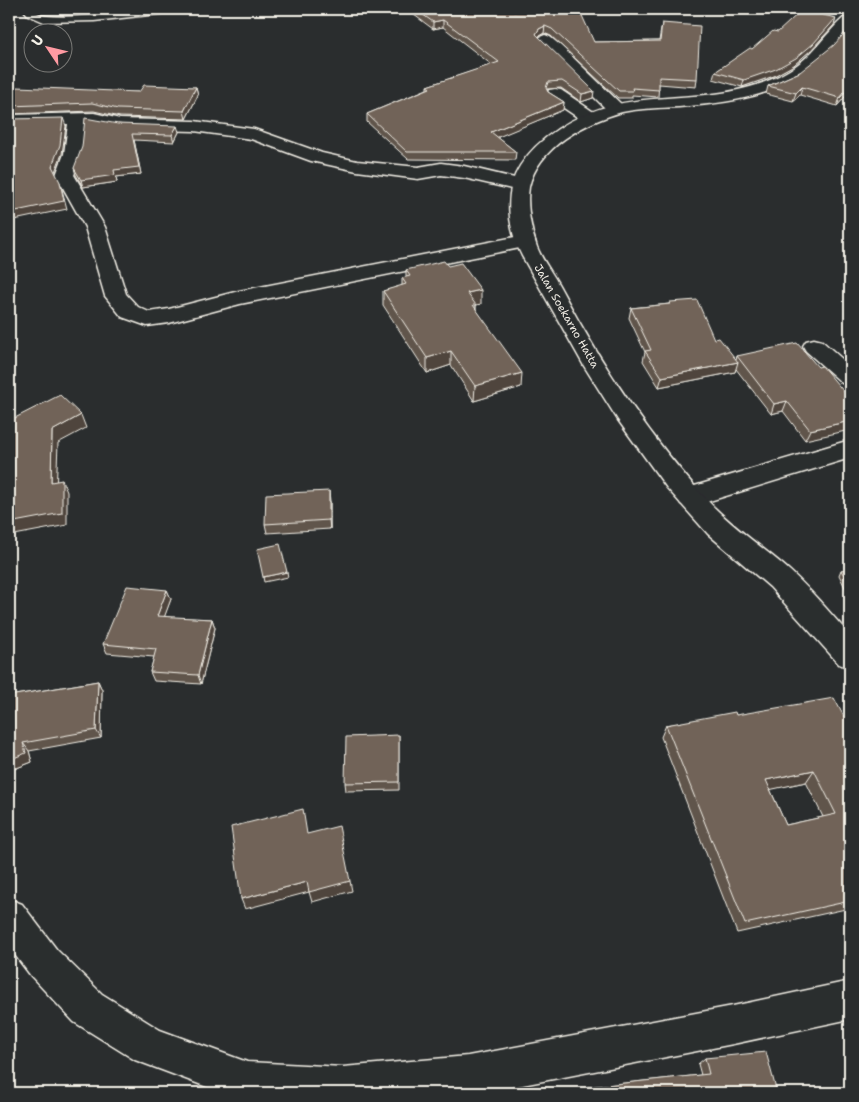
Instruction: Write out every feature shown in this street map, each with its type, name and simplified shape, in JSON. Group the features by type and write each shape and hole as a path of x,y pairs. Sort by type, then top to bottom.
{"street":[{"name":"Jalan Soekarno Hatta","path":"850,18 821,55 797,72 763,90 714,99 631,105 615,108 589,117 545,147 530,164 520,185 519,209 525,241 560,308 610,389 654,452 710,520 780,579 850,655"},
{"path":"545,40 555,46 560,54 615,108"},
{"path":"555,94 589,117"},
{"path":"97,99 82,118 65,175 95,227 116,296 130,312 147,319 169,316 239,298 525,241"},
{"path":"9,120 82,118 120,124 194,126 254,134 317,157 357,166 418,173 441,169 464,172 520,185"},
{"path":"814,346 850,378"},
{"path":"690,497 850,449"},
{"path":"9,917 44,963 88,1008 149,1046 246,1082 343,1087 468,1076 733,1025 850,1000"}],"lane":[{"path":"27,9 44,19 94,18 177,9"}],"building":[{"path":"415,9 509,9 514,12 534,9 579,9 594,42 660,41 662,23 700,26 697,79 659,77 659,90 632,88 633,91 619,91 552,29 545,26 539,29 536,34 594,91 582,94 562,81 548,82 546,88 548,92 564,102 491,132 516,152 407,152 367,114 430,88 427,86 499,62 443,20 433,22"},
{"path":"802,10 836,18 813,44 796,58 776,69 744,80 715,72 750,48 752,49 773,31 778,32"},
{"path":"850,24 850,86 840,98 802,87 796,93 768,86 800,72 834,45 849,28"},
{"path":"144,85 196,87 184,111 118,109 92,103 9,106 9,95 17,87 139,92"},
{"path":"63,118 60,145 52,166 60,182 64,201 11,212 9,210 9,119"},
{"path":"85,118 118,124 177,126 172,135 132,134 139,167 114,170 115,175 81,180 74,168 82,147"},
{"path":"444,261 448,266 461,263 481,290 467,293 476,305 473,305 522,373 475,386 451,351 427,358 383,291 406,284 402,278 410,276 406,270"},
{"path":"697,300 714,339 719,338 738,362 662,377 645,351 651,350 631,308"},
{"path":"797,343 818,367 822,366 845,393 850,396 850,421 810,430 787,401 774,404 737,356"},
{"path":"60,395 81,415 52,431 51,482 62,480 62,513 9,523 9,421"},
{"path":"329,491 329,520 265,524 266,494"},
{"path":"280,544 287,572 263,577 257,549"},
{"path":"850,569 850,587 841,570"},
{"path":"127,586 167,590 157,616 212,619 198,675 150,672 156,649 103,644"},
{"path":"98,681 96,730 23,743 26,753 9,760 9,696"},
{"path":"834,698 850,728 850,901 745,924 666,725 735,712 736,715","holes":["814,770 836,814 786,825 766,780"]},
{"path":"399,735 399,782 345,783 346,737"},
{"path":"303,809 307,834 339,826 350,881 309,892 307,882 241,899 231,827"},
{"path":"766,1052 777,1093 588,1093 587,1087 709,1074 705,1058"}]}
